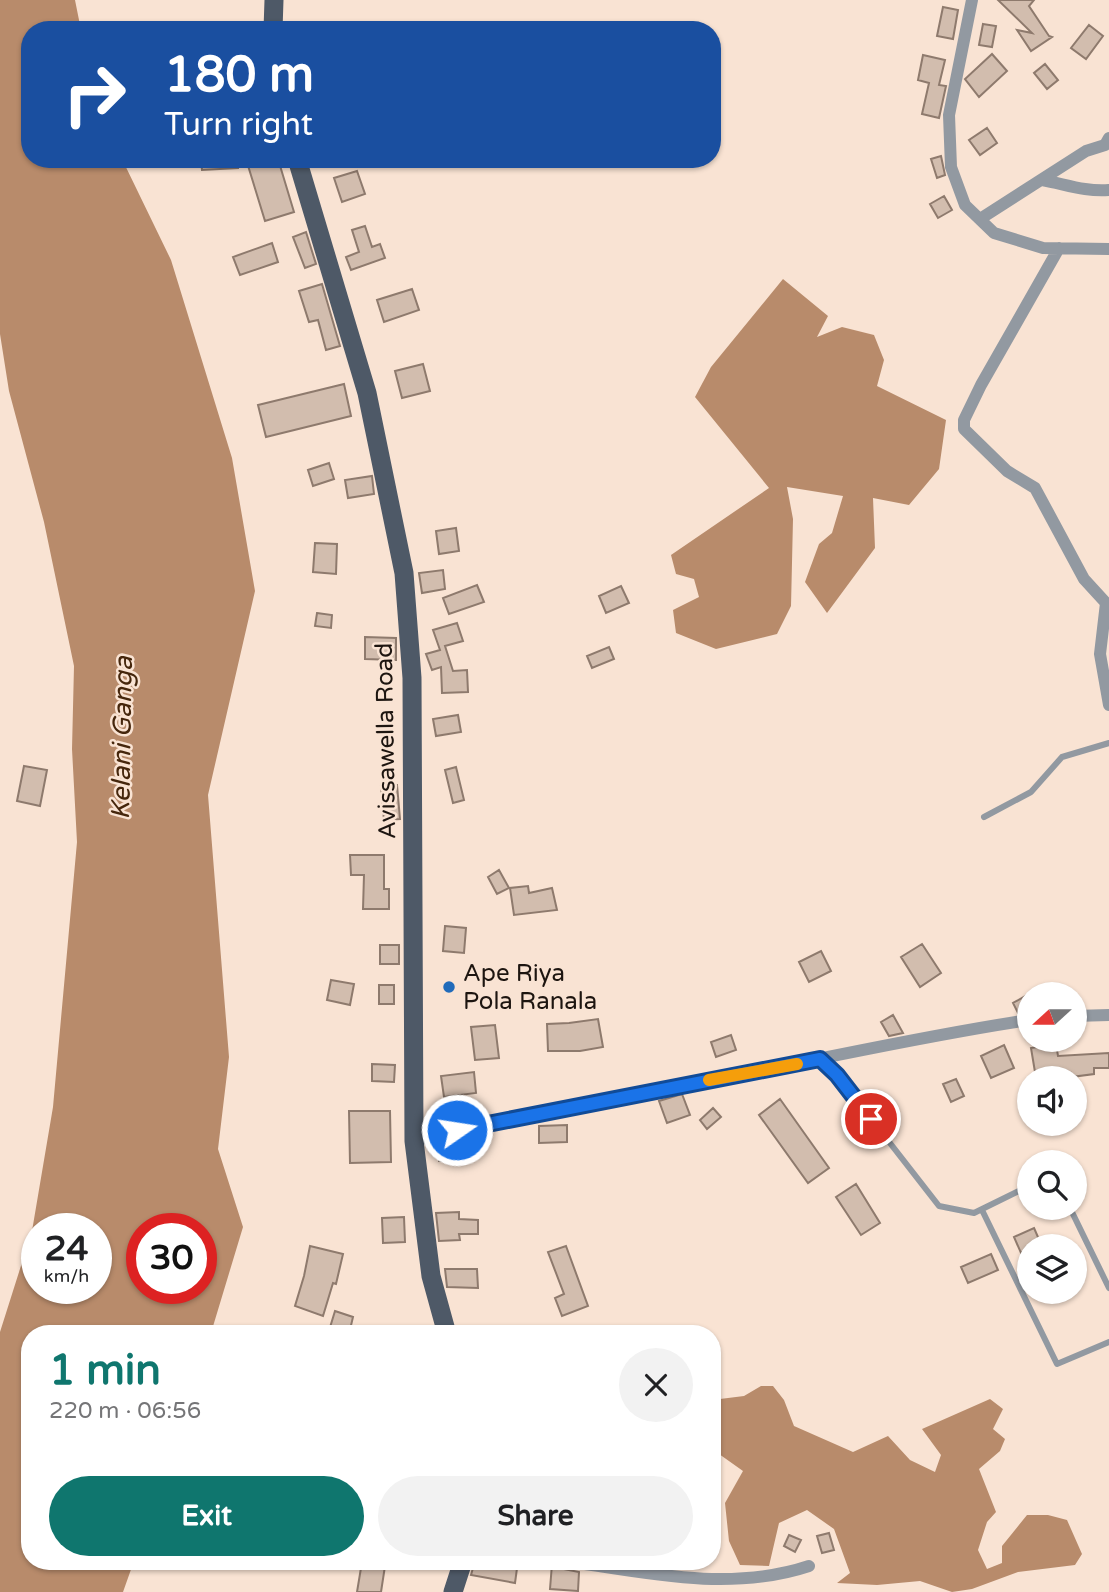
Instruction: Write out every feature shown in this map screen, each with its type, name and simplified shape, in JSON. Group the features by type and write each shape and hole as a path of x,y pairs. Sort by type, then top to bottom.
{"main road":[{"path":"273,21 274,0"},
{"name":"Avissawella Road","path":"301,168 367,393 404,573 412,678 414,1141 431,1276 445,1325"},
{"path":"453,1592 460,1570"}],"street":[{"path":"972,0 949,115 951,167 965,205 994,233 1044,248 1109,249"},
{"path":"980,219 1086,151 1105,145 1109,138"},
{"path":"1042,180 1067,184 1089,192 1109,190"},
{"path":"1059,248 981,385 964,420 964,429 1007,471 1035,488 1084,579 1106,603 1100,654 1109,705"},
{"path":"1087,1016 1109,1015"},
{"path":"414,1141 478,1124 967,1029 1017,1022"},
{"path":"627,1570 702,1581 785,1575 809,1566"}],"lane":[{"path":"984,817 1031,792 1062,757 1109,743"},
{"path":"820,1059 837,1075 939,1206 974,1213 1017,1192"},
{"path":"982,1210 1057,1364 1109,1342"},
{"path":"1076,1220 1109,1287"}],"water":[{"name":"Kelani Ganga","path":"0,0 75,0 79,21 21,21 21,168 126,168 171,260 232,458 255,591 208,795 229,1057 218,1149 243,1227 213,1325 21,1325 21,1570 131,1570 123,1592 0,1592 0,1332 21,1266 21,1304 112,1304 112,1213 35,1213 53,1107 77,842 72,749 74,666 44,522 9,391 0,334"},
{"path":"783,279 828,316 817,337 842,327 874,335 884,360 877,386 946,420 939,469 909,505 873,498 875,548 827,613 805,582 819,544 832,533 843,496 787,487 793,519 791,606 777,634 716,649 676,633 673,610 699,597 694,579 676,574 671,555 769,488 695,397 711,367"},
{"path":"761,1386 773,1386 784,1400 794,1426 853,1452 888,1436 910,1460 935,1472 941,1455 922,1429 990,1399 1003,1409 993,1429 1005,1439 1000,1451 979,1469 996,1512 987,1522 978,1550 987,1569 1002,1563 1002,1546 1027,1515 1048,1515 1067,1520 1082,1554 1075,1565 1018,1572 972,1589 952,1592 920,1581 877,1585 837,1583 850,1573 834,1529 807,1510 779,1523 769,1566 740,1565 729,1541 725,1503 743,1471 721,1455 721,1399 744,1396"}],"building":[{"path":"998,0 1034,0 1029,6 1052,37 1031,51 1017,30 1032,33"},
{"path":"943,7 958,10 953,39 937,36"},
{"path":"983,24 996,26 992,47 979,45"},
{"path":"1089,25 1103,36 1086,59 1071,48"},
{"path":"992,54 1007,71 979,97 965,79"},
{"path":"923,55 945,60 939,85 946,86 939,118 922,114 929,83 918,80"},
{"path":"1045,64 1058,80 1047,89 1034,73"},
{"path":"987,128 997,143 980,155 969,140"},
{"path":"941,156 945,175 937,178 931,159"},
{"path":"202,168 238,168 202,170"},
{"path":"249,168 281,168 294,212 265,221"},
{"path":"357,171 365,194 342,202 334,178"},
{"path":"944,196 952,210 938,218 930,204"},
{"path":"365,226 372,247 380,244 385,258 351,270 346,257 359,252 352,230"},
{"path":"306,232 316,264 305,268 293,237"},
{"path":"272,243 278,262 240,275 233,257"},
{"path":"322,284 340,346 326,350 318,320 309,322 299,291"},
{"path":"412,289 419,310 384,322 377,300"},
{"path":"423,364 430,391 402,398 395,371"},
{"path":"344,384 351,416 266,437 258,405"},
{"path":"329,463 334,479 313,486 308,470"},
{"path":"372,476 374,494 348,498 345,480"},
{"path":"456,528 459,551 439,554 436,531"},
{"path":"315,543 337,544 336,574 313,572"},
{"path":"443,570 445,589 422,593 419,573"},
{"path":"477,585 484,602 449,614 443,598"},
{"path":"621,586 629,603 606,613 599,596"},
{"path":"317,613 332,615 331,628 315,626"},
{"path":"457,623 463,641 445,646 453,671 467,670 468,692 442,693 441,667 432,670 426,654 440,650 433,630"},
{"path":"365,637 396,638 396,660 365,659"},
{"path":"609,647 614,659 592,668 587,656"},
{"path":"458,715 461,732 436,736 433,719"},
{"path":"24,766 47,770 40,806 17,801"},
{"path":"456,767 464,800 453,803 445,770"},
{"path":"397,785 400,819 384,820 381,786"},
{"path":"350,855 384,855 384,889 389,889 389,909 363,909 364,875 351,875"},
{"path":"499,870 509,888 497,894 488,877"},
{"path":"528,886 529,893 552,888 557,910 514,915 510,888"},
{"path":"445,926 466,928 464,953 443,951"},
{"path":"922,944 941,973 920,987 901,957"},
{"path":"380,945 399,945 399,964 380,964"},
{"path":"821,951 831,971 809,982 799,962"},
{"path":"331,980 354,984 350,1005 327,1000"},
{"path":"379,985 394,985 394,1004 379,1004"},
{"path":"893,1015 903,1033 889,1036 881,1022"},
{"path":"598,1019 603,1047 580,1051 548,1051 547,1024"},
{"path":"495,1025 499,1058 475,1060 471,1027"},
{"path":"731,1035 736,1050 716,1057 711,1042"},
{"path":"1004,1045 1014,1068 991,1078 981,1056"},
{"path":"1032,1052 1057,1052 1058,1056 1109,1053 1109,1068 1094,1068 1094,1074 1087,1075 1087,1066 1034,1066"},
{"path":"372,1064 395,1065 394,1082 372,1081"},
{"path":"474,1072 476,1093 444,1097 441,1076"},
{"path":"956,1079 964,1096 951,1102 943,1084"},
{"path":"682,1094 690,1115 667,1123 659,1101"},
{"path":"780,1099 829,1168 808,1183 759,1115"},
{"path":"713,1108 721,1117 707,1129 700,1120"},
{"path":"349,1111 390,1111 391,1162 350,1163"},
{"path":"567,1125 567,1142 539,1143 539,1126"},
{"path":"469,1137 469,1160 439,1161 439,1144"},
{"path":"856,1184 880,1223 861,1235 836,1197"},
{"path":"459,1212 459,1219 478,1220 478,1234 459,1234 460,1240 439,1241 436,1213"},
{"path":"404,1217 405,1242 383,1243 382,1218"},
{"path":"1034,1228 1037,1234 1021,1234"},
{"path":"310,1246 343,1254 336,1284 333,1283 323,1316 295,1306"},
{"path":"566,1246 588,1306 562,1316 555,1298 564,1294 548,1252"},
{"path":"991,1254 998,1270 968,1283 961,1267"},
{"path":"445,1269 477,1269 478,1288 447,1287"},
{"path":"335,1311 353,1317 351,1325 331,1325"},
{"path":"829,1533 834,1550 822,1553 817,1536"},
{"path":"789,1535 801,1540 795,1552 784,1546"},
{"path":"361,1570 384,1570 381,1592 357,1592"},
{"path":"472,1570 517,1570 515,1583 471,1575"},
{"path":"552,1570 579,1572 578,1591 550,1589"}],"slow traffic":[{"path":"709,1080 797,1064"}],"place":[{"name":"Ape Riya Pola Ranala","path":"449,987"}],"route":[{"path":"457,1130 820,1059 837,1075 871,1119"}]}
